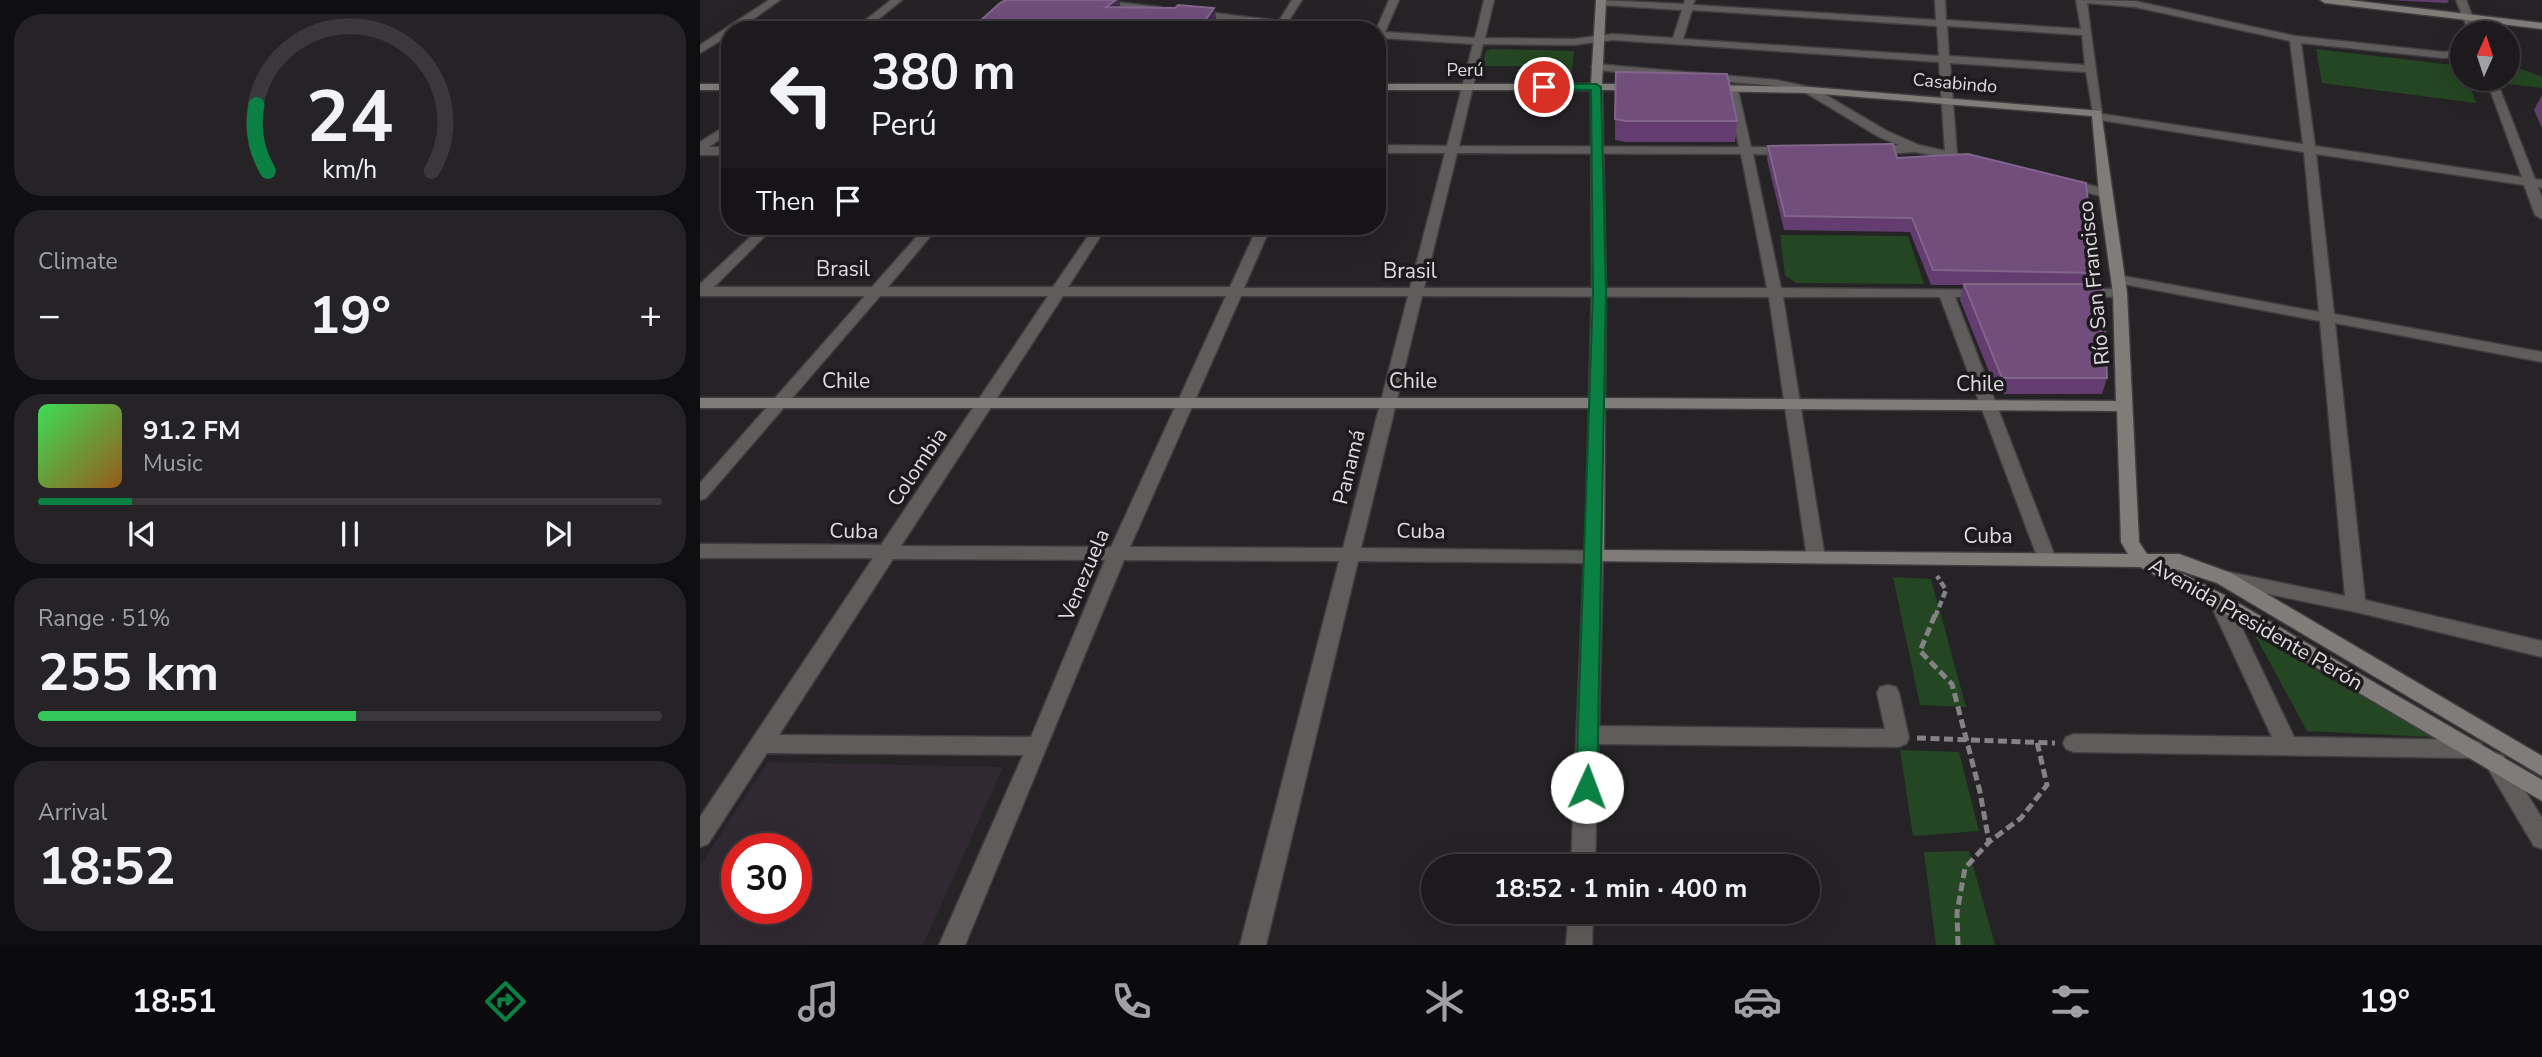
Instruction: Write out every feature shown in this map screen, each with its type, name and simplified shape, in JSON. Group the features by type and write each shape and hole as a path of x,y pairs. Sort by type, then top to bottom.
{"main road":[{"path":"2325,0 2542,26"},
{"path":"1594,556 1600,291 1596,68 1601,1"},
{"path":"700,87 721,87"},
{"path":"1596,87 1651,87"},
{"name":"Perú","path":"1386,88 1596,87"},
{"name":"Casabindo","path":"1692,88 1810,90 2098,115"},
{"name":"Río San Francisco","path":"2098,115 2105,193 2119,286 2130,541 2141,560"},
{"name":"Chile","path":"700,403 1388,402 2126,406"},
{"name":"Cuba","path":"1594,556 2141,560"},
{"name":"Avenida Presidente Perón","path":"2141,560 2179,561 2224,578 2542,767"},
{"name":"Avenida Presidente Perón","path":"2141,560 2219,601 2542,791"}],"street":[{"path":"744,21 775,0"},
{"path":"870,21 897,0"},
{"path":"1073,0 1164,7 1257,21"},
{"path":"1284,21 1297,0"},
{"path":"1385,21 1394,0"},
{"name":"Panamá","path":"1252,945 1465,87 1489,0"},
{"path":"1940,0 1951,156"},
{"path":"2081,0 2135,4 2295,39 2450,57"},
{"name":"Río San Francisco","path":"2081,0 2098,115"},
{"path":"2461,0 2468,21"},
{"path":"1601,1 1689,4 2086,32"},
{"path":"1677,41 1689,4"},
{"path":"700,50 721,36"},
{"path":"1386,36 1479,41 1573,42 1597,38 1677,41 2091,69"},
{"path":"2295,39 2356,605"},
{"path":"2443,55 2450,54"},
{"name":"Casabindo","path":"1596,68 1777,83 1810,90"},
{"path":"1733,88 1775,292 1816,558"},
{"path":"1810,90 1884,134 1915,148 1989,166"},
{"path":"2495,91 2542,215"},
{"path":"2098,115 2309,150 2542,184"},
{"path":"700,150 721,133"},
{"path":"1853,151 1915,148"},
{"path":"1386,149 1800,151"},
{"path":"700,150 721,151"},
{"path":"2054,181 2105,193"},
{"path":"700,291 759,235"},
{"path":"700,494 926,235"},
{"name":"Colombia","path":"700,837 1095,235"},
{"name":"Venezuela","path":"952,945 1117,554 1261,235"},
{"path":"2067,293 2119,286 2325,317 2542,357"},
{"name":"Brasil","path":"700,291 2000,293"},
{"path":"1947,293 2047,559"},
{"name":"Cuba","path":"700,551 1594,556"},
{"path":"1584,854 1594,556"},
{"path":"2224,578 2356,605 2542,649"},
{"path":"2219,601 2287,746"},
{"path":"1589,735 1898,738 1888,693"},
{"path":"2074,743 2473,749"},
{"path":"762,744 1038,746"},
{"path":"2495,762 2542,839"},
{"path":"1580,945 1581,924"}],"path":[{"path":"1925,558 1946,590 1920,651 1952,684 1989,842"},
{"path":"1898,738 2074,743"},
{"path":"1958,945 1957,913 1965,868 1989,842 2021,818 2048,785 2037,743"}],"shaded area":[{"path":"768,762 1003,767 923,945 700,945 700,866 721,834 721,924 812,924 812,833 722,833"}],"green space":[{"path":"2316,49 2450,65 2450,91 2472,91 2476,103 2322,83"},
{"path":"1486,51 1574,51 1571,79 1528,82 1530,66 1482,66"},
{"path":"2520,69 2542,77 2542,88 2520,85"},
{"path":"1780,235 1908,236 1924,284 1796,283 1785,275"},
{"path":"1893,577 1931,579 1966,707 1920,705"},
{"path":"2255,635 2433,737 2307,731"},
{"path":"1900,750 1959,752 1979,831 1913,836"},
{"path":"1969,851 1995,945 1936,945 1924,852"}],"building":[{"path":"1006,0 1116,0 1106,7 1175,8 1178,5 1214,8 1205,21 980,21"},
{"path":"1249,19 1296,21 1248,21"},
{"path":"1616,72 1727,74 1737,121 1615,119"},
{"path":"1893,144 1897,158 1968,154 2086,183 2095,273 1933,270 1912,218 1785,216 1768,146"},
{"path":"1964,284 2103,284 2107,378 2002,378"}],"route":[{"path":"1544,87 1596,87 1600,291 1587,787"}]}
